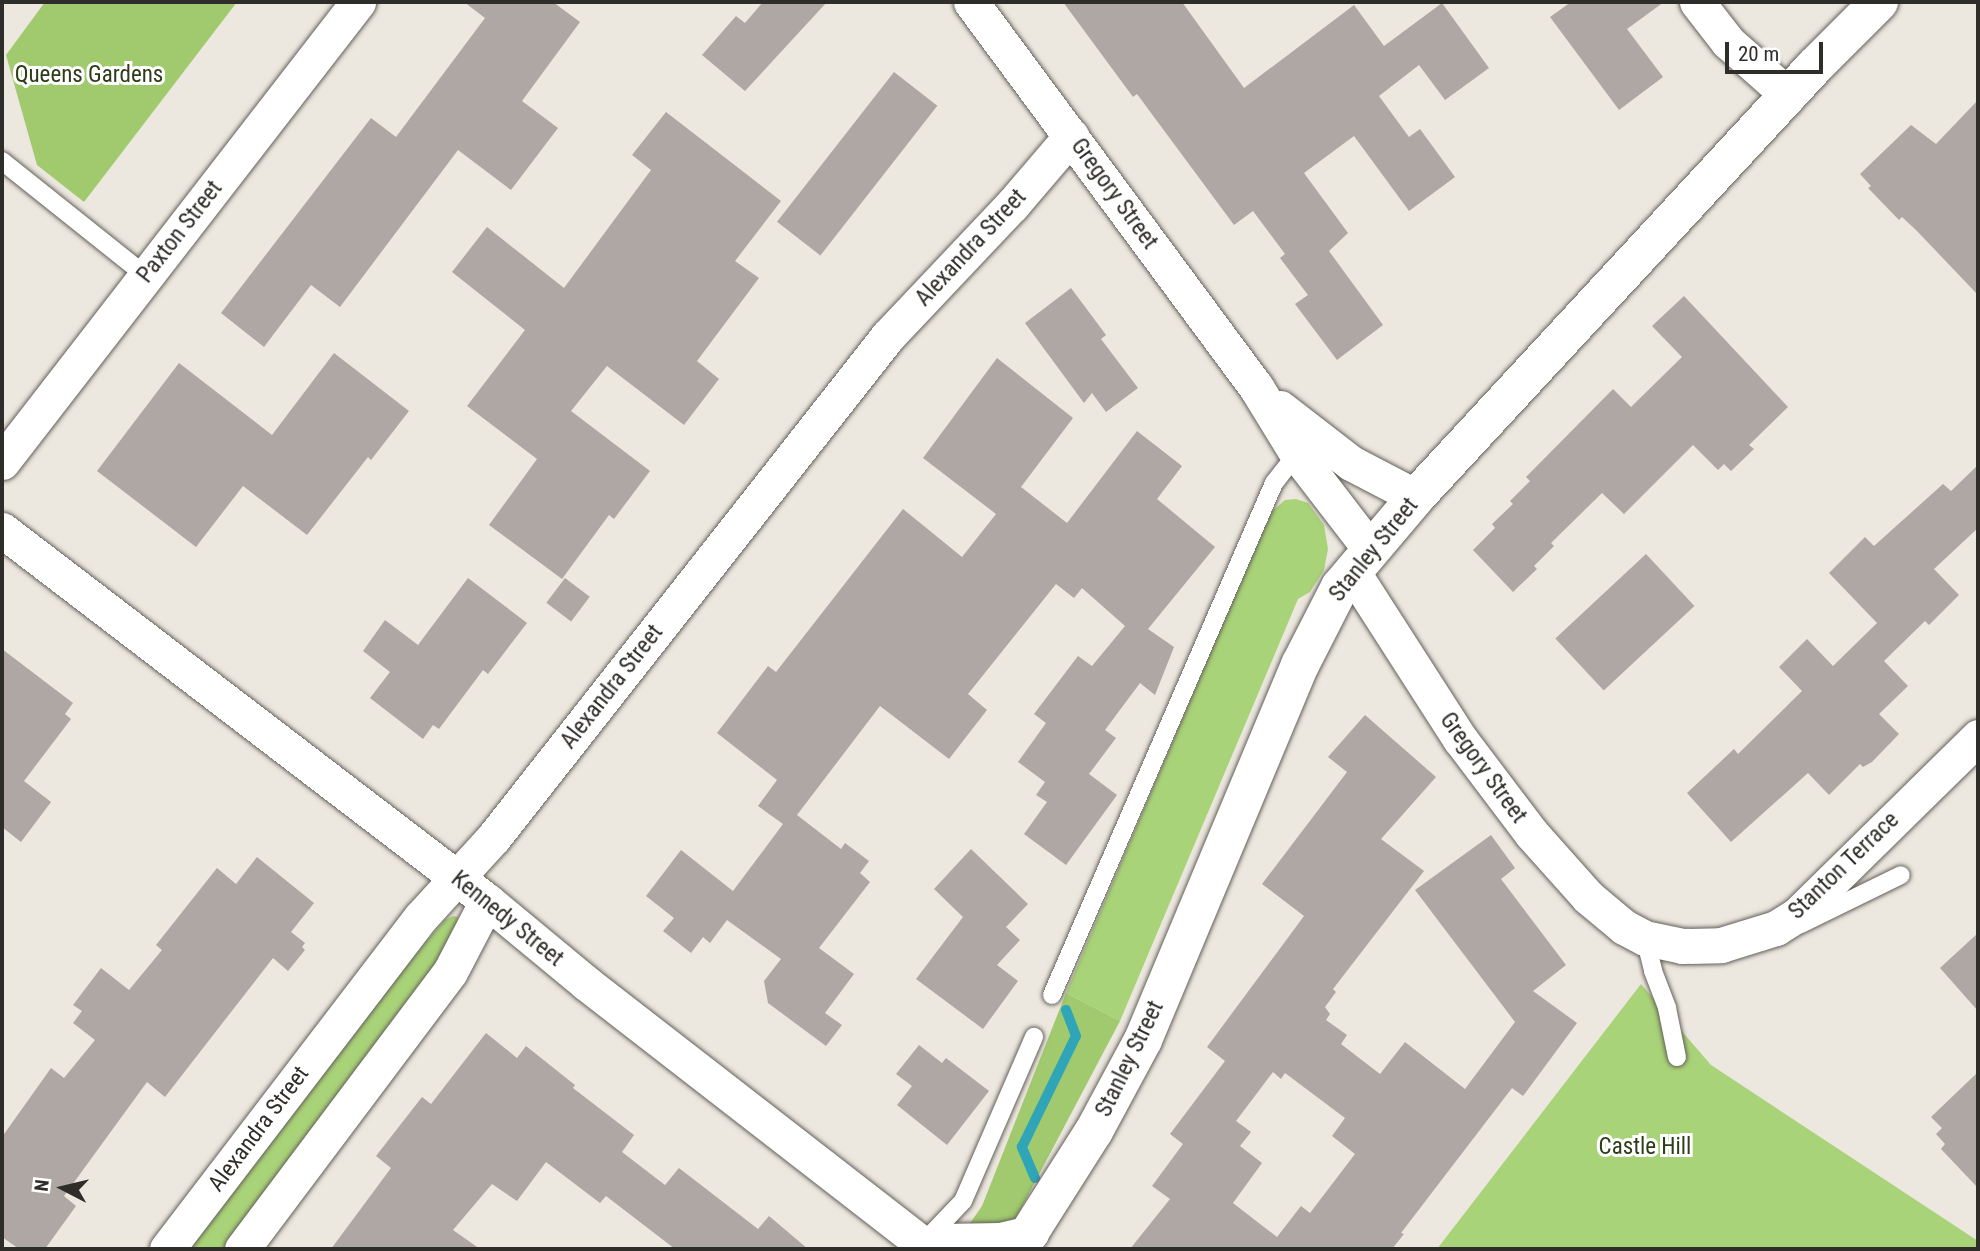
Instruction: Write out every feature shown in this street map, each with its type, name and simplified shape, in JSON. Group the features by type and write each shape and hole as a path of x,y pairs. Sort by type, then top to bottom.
{"main road":[{"name":"Stanley Street","path":"1025,1241 1094,1131 1143,1040 1300,665 1326,610 1361,560 1416,497 1879,2"}],"street":[{"name":"Paxton Street","path":"2,462 358,2"},
{"name":"Gregory Street","path":"971,2 1256,387 1361,560 1460,739 1531,833 1588,897 1645,939"},
{"path":"1697,2 1728,42 1789,96"},
{"name":"Alexandra Street","path":"167,1249 421,917 494,837 888,336 1012,205 1071,136"},
{"name":"Gregory Street","path":"1256,387 1326,446 1366,472 1416,497"},
{"name":"Kennedy Street","path":"2,530 458,878 594,990 920,1247"},
{"name":"Stanton Terrace","path":"1645,939 1701,946 1721,945 1758,937 1797,915 1978,737"},
{"path":"242,1249 450,972 487,901"},
{"path":"920,1247 942,1241 1025,1241"}],"lane":[{"path":"2,161 146,276"},
{"path":"1052,995 1274,484 1297,454"},
{"path":"1758,937 1782,931 1830,912 1901,875"},
{"path":"1645,939 1667,1008 1677,1057"},
{"path":"920,1247 963,1201 1034,1037"}],"green space":[{"name":"Queens Gardens","path":"45,2 237,2 84,202 37,165 6,55"},
{"path":"1296,499 1308,503 1324,525 1328,549 1324,570 1310,592 1298,599 1120,1021 1066,993 1269,514 1285,500"},
{"path":"458,917 447,954 230,1249 188,1249 418,951 445,920"},
{"name":"Castle Hill","path":"1641,984 1711,1065 1978,1241 1978,1249 1437,1249"},
{"path":"1066,993 1120,1021 1015,1220 964,1232 982,1206"}],"building":[{"path":"464,2 553,2 580,22 522,101 558,128 511,190 458,150 340,307 311,285 264,347 221,313 371,118 396,137 485,18"},
{"path":"763,2 827,2 745,91 702,55 736,16 745,23"},
{"path":"1063,2 1182,2 1244,88 1354,5 1384,46 1442,3 1489,68 1445,100 1419,65 1379,96 1409,137 1420,129 1455,177 1409,211 1354,136 1304,173 1348,233 1329,251 1383,325 1337,360 1295,304 1308,295 1280,258 1285,254 1253,211 1234,225 1137,94 1133,97"},
{"path":"1571,2 1664,2 1627,29 1663,77 1619,110 1550,17"},
{"path":"894,72 937,106 820,256 777,222"},
{"path":"1978,100 1978,295 1916,230 1902,217 1899,220 1868,188 1871,186 1860,174 1911,125 1936,144"},
{"path":"666,112 781,201 735,261 759,278 697,361 719,379 684,425 607,366 571,411 650,471 614,519 609,515 562,579 489,525 537,459 467,406 525,330 452,272 487,227 564,288 651,170 632,155"},
{"path":"1071,288 1106,335 1101,339 1138,388 1106,412 1092,393 1084,403 1025,323"},
{"path":"1684,296 1788,407 1749,445 1754,449 1731,471 1724,464 1718,470 1693,445 1624,514 1602,493 1551,543 1554,546 1534,566 1537,569 1513,592 1473,550 1495,528 1492,524 1513,504 1510,501 1530,481 1526,477 1613,389 1631,407 1682,357 1652,326"},
{"path":"334,353 409,411 371,460 368,457 307,535 243,486 196,547 97,471 179,363 272,435"},
{"path":"997,358 1073,418 1021,487 1067,523 1137,431 1182,466 1157,499 1215,547 1148,629 1174,647 1155,695 1140,683 1105,730 1116,738 1089,774 1117,795 1066,865 1024,834 1047,802 1036,795 1045,782 1018,762 1046,723 1034,714 1078,656 1092,666 1125,626 1082,588 1074,598 1056,584 968,694 987,710 949,759 880,706 797,815 841,849 845,843 869,861 860,873 870,882 819,948 854,974 825,1013 842,1025 826,1046 768,1003 764,981 781,959 727,920 710,943 703,937 691,953 663,931 674,918 646,896 681,850 733,891 783,824 758,806 777,780 717,733 768,666 776,672 903,509 962,557 996,514 923,458"},
{"path":"1978,465 1978,528 1934,569 1959,595 1929,625 1925,621 1884,661 1908,686 1879,714 1899,734 1872,762 1863,767 1860,764 1829,795 1808,773 1731,842 1687,793 1734,749 1738,754 1802,691 1779,667 1807,639 1833,666 1877,623 1829,573 1865,537 1874,546 1943,484 1951,491"},
{"path":"1646,554 1694,606 1604,690 1555,639"},
{"path":"468,578 527,623 488,674 483,670 439,729 433,725 423,739 370,698 390,672 363,651 385,620 418,645"},
{"path":"565,578 590,597 571,621 546,603"},
{"path":"2,649 73,703 65,714 71,719 24,781 51,802 21,842 2,827"},
{"path":"1365,715 1436,777 1381,839 1424,871 1333,989 1336,992 1325,1007 1330,1014 1326,1020 1347,1035 1341,1044 1380,1074 1405,1042 1465,1089 1515,1022 1415,890 1491,835 1515,868 1501,879 1566,965 1533,991 1577,1023 1523,1096 1512,1088 1401,1233 1404,1234 1392,1249 1130,1249 1170,1199 1152,1186 1183,1144 1170,1134 1225,1061 1207,1047 1304,916 1262,884 1347,772 1328,757","holes":["1273,1072 1281,1079 1285,1073 1345,1118 1332,1136 1355,1154 1310,1213 1301,1206 1277,1237 1233,1203 1262,1163 1240,1146 1251,1132 1236,1121"]},
{"path":"971,849 1028,904 1006,927 1020,940 997,965 1018,981 983,1029 916,979 963,917 934,889"},
{"path":"257,857 314,903 291,932 305,943 302,947 305,950 288,971 273,958 165,1097 147,1082 64,1196 76,1206 45,1249 19,1249 2,1237 2,1137 51,1068 64,1078 95,1040 73,1023 82,1011 73,1005 101,968 129,990 162,950 156,945 217,868 236,884"},
{"path":"1978,933 1978,1011 1940,968"},
{"path":"486,1033 517,1058 526,1046 575,1085 573,1088 634,1135 622,1152 665,1185 679,1168 758,1229 769,1216 808,1249 675,1249 606,1196 600,1203 546,1162 517,1201 492,1184 453,1230 480,1249 331,1249 391,1168 376,1156 422,1097 431,1104"},
{"path":"919,1045 942,1063 946,1058 989,1091 947,1145 897,1105 912,1086 896,1074"},
{"path":"1978,1072 1978,1188 1941,1149 1945,1144 1936,1134 1942,1128 1931,1117"}],"waterway":[{"path":"1035,1178 1022,1147 1076,1036 1066,1010"}]}
